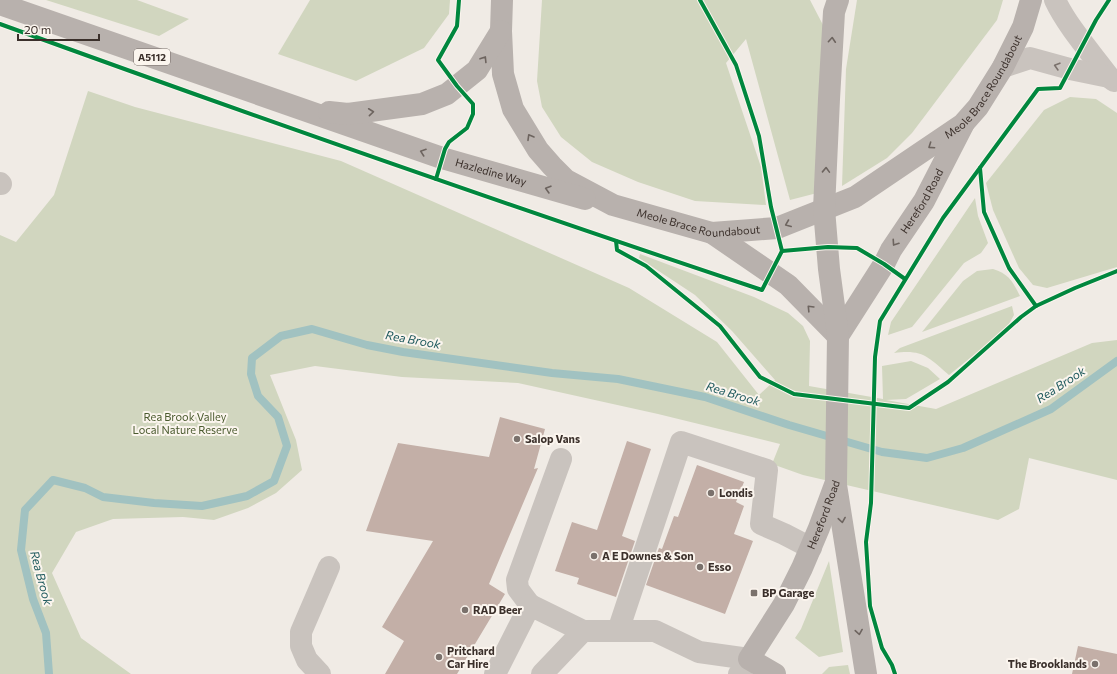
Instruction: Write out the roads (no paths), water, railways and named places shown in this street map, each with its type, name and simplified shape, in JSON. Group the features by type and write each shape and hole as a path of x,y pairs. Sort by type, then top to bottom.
{"main road":[{"name":"Meole Brace Roundabout","path":"502,0 501,31 503,74 513,109 538,150 566,180 612,205 712,233 776,228 855,196 963,124 978,107 1003,67 1023,27 1031,0"},
{"path":"838,0 834,12 824,209 829,269 838,336"},
{"name":"Hazledine Way","path":"0,4 442,158 556,191 612,205"},
{"name":"Hazledine Way","path":"304,110 348,114 422,104 447,94 477,70 501,31"},
{"name":"Hereford Road","path":"744,666 784,604 811,548 836,482 838,336 891,250 924,201 963,124"},
{"path":"712,233 788,285 838,336"},
{"path":"836,482 869,670"},
{"path":"744,666 774,674"}],"street":[{"path":"1055,0 1058,7 1113,80"},
{"path":"1003,67 1030,58 1113,80"},
{"path":"618,631 681,442 767,470 761,524 811,548"},
{"path":"561,459 517,580 518,588 530,605 584,631 655,631 699,652 744,666"},
{"path":"320,674 307,660 301,646 301,632 329,566"},
{"path":"495,674 530,605"},
{"path":"542,674 584,631"}],"waterway":[{"name":"Rea Brook","path":"49,674 46,633 33,599 21,550 25,510 53,480 85,488 103,497 154,503 202,506 247,496 274,481 287,446 278,417 258,396 251,374 252,358 281,336 312,329 367,345 403,352 552,373 618,379 705,397 789,425 882,452 927,458 963,448 1051,409 1117,361"}],"place":[{"name":"Salop Vans","path":"517,439"},
{"name":"Londis","path":"711,493"},
{"name":"A E Downes & Son","path":"594,556"},
{"name":"Esso","path":"700,567"},
{"name":"BP Garage","path":"754,593"},
{"name":"RAD Beer","path":"465,610"},
{"name":"Pritchard Car Hire","path":"439,657"},
{"name":"The Brooklands","path":"1095,664"}],"park label":[{"name":"Rea Brook Valley Local Nature Reserve","path":"185,423"}]}
